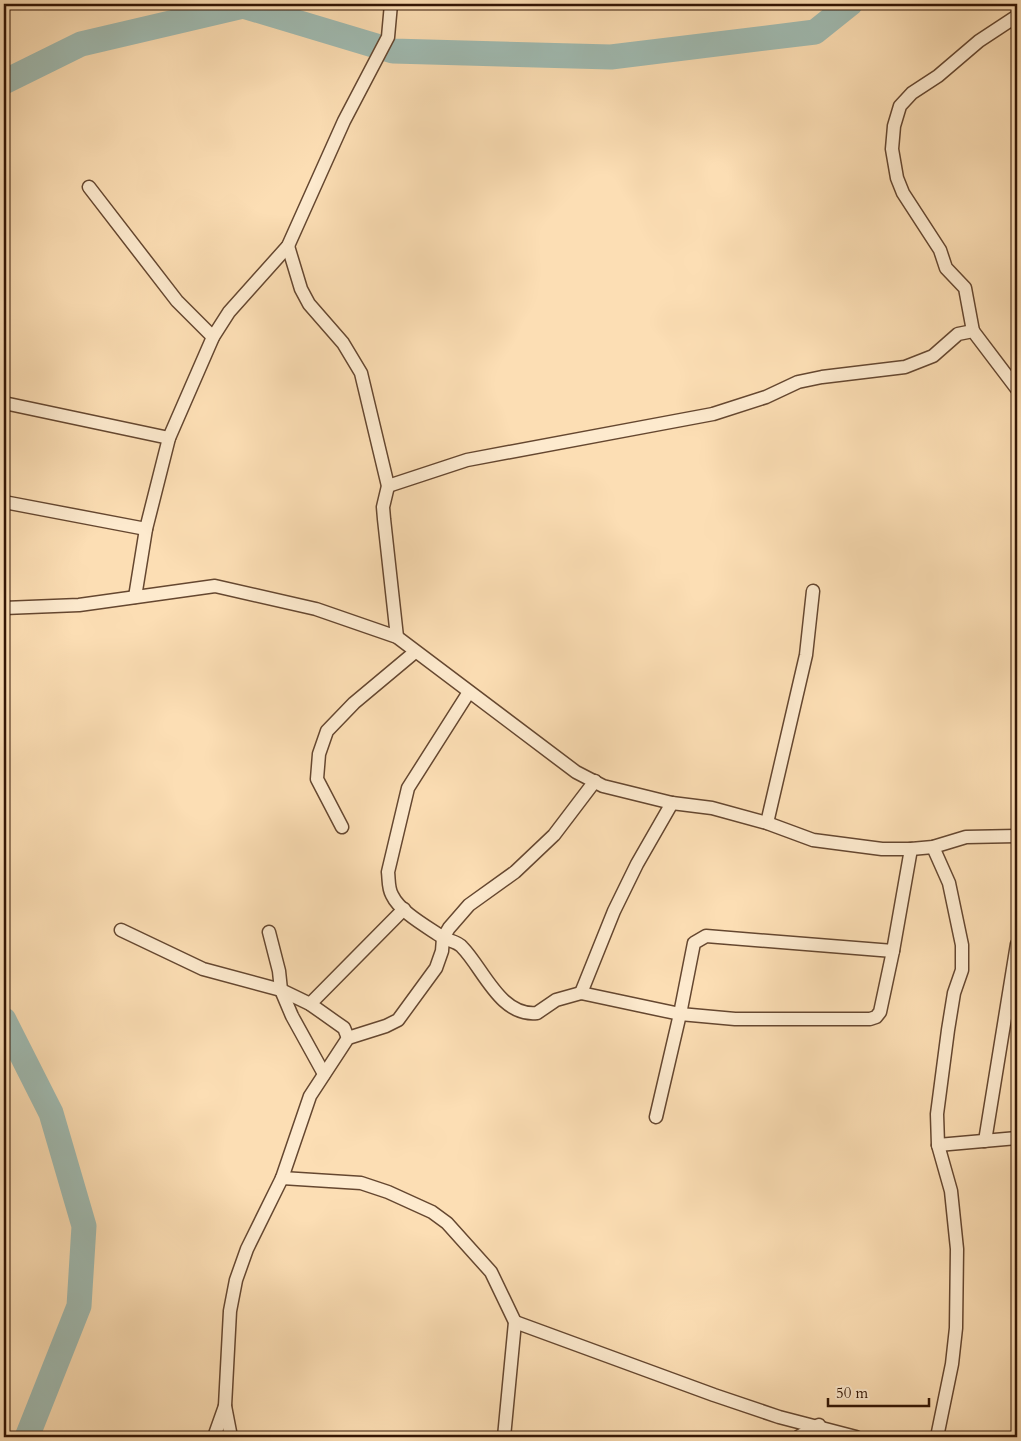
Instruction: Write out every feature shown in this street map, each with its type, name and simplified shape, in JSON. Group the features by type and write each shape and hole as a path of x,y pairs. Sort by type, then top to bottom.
{"street":[{"path":"135,597 146,529 169,438 213,337 229,312 288,246 344,121 388,37 391,4"},
{"path":"1017,16 979,41 938,76 912,93 900,106 894,126 892,149 897,178 903,193 940,250 946,268 965,288 973,331 1017,389"},
{"path":"89,187 177,301 213,337"},
{"path":"288,246 301,289 309,304 343,343 361,373 388,486 383,507 397,637"},
{"path":"388,486 468,460 713,414 766,397 798,382 822,377 905,367 933,356 958,334 973,331"},
{"path":"4,403 169,438"},
{"path":"4,502 146,529"},
{"path":"4,608 79,606 215,586 231,588 316,609 397,637 576,772 603,786 672,803 712,808 767,823 814,840 882,848 911,848 933,847 966,837 1017,836"},
{"path":"767,823 806,656 813,591"},
{"path":"342,827 317,779 319,754 327,732 354,703 415,652"},
{"path":"469,692 408,788 388,872 392,896 404,909 443,938 461,945 497,994 506,1002 522,1010 537,1013 556,1000 581,993 680,1014 735,1019 870,1019 876,1017 880,1012 893,951 911,848"},
{"path":"231,1437 225,1406 230,1311 236,1280 248,1249 282,1178 310,1096 348,1038 386,1026 398,1020 436,968 442,951 443,938 469,905 516,872 554,835 595,781"},
{"path":"581,993 614,911 637,864 672,803"},
{"path":"933,847 949,883 962,945 962,970 954,993 937,1114 938,1145 951,1191 957,1249 956,1328 952,1364 937,1437"},
{"path":"310,1004 404,909"},
{"path":"121,930 203,969 281,990 310,1004 344,1028 348,1038"},
{"path":"269,932 280,976 281,990 292,1016 324,1074"},
{"path":"656,1117 694,944 706,936 893,951"},
{"path":"985,1141 1017,944"},
{"path":"938,1145 1017,1138"},
{"path":"282,1178 361,1183 388,1192 432,1212 446,1223 491,1272 515,1322 504,1437"},
{"path":"515,1322 714,1395 779,1416 856,1437"},
{"path":"214,1437 225,1406"},
{"path":"798,1437 819,1426"}],"waterway":[{"path":"4,82 81,44 243,6 393,51 611,57 815,32 850,4"},
{"path":"4,1020 51,1113 84,1226 79,1306 27,1437"}]}
